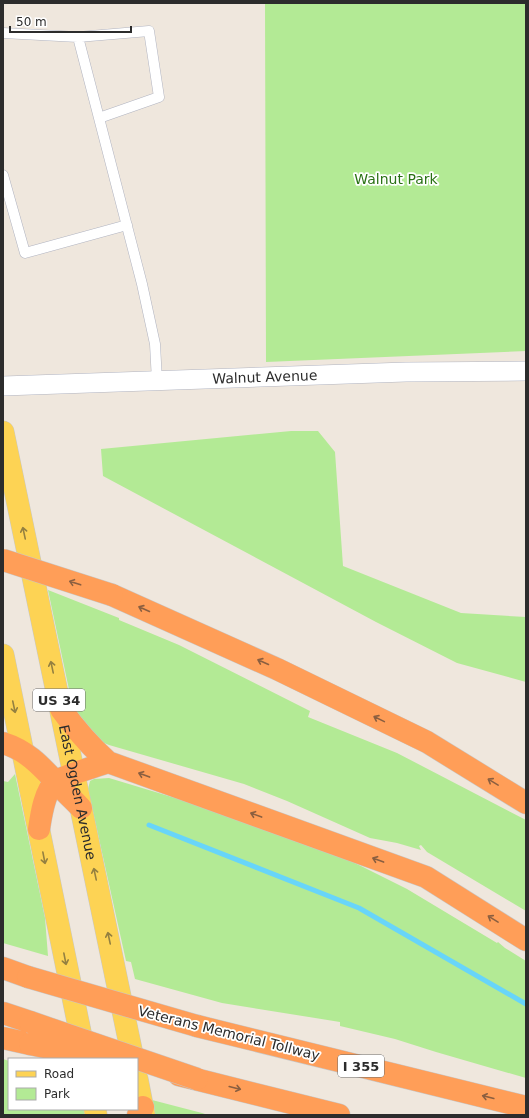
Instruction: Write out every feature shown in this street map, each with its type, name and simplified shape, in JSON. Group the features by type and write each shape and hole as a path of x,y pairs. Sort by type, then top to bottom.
{"highway":[{"path":"3,560 112,595 277,668 426,742 526,803"},
{"path":"61,709 75,729 89,745 108,762 426,877 526,940"},
{"path":"3,743 11,745 41,766 65,778"},
{"path":"38,829 43,807 50,789 65,778 108,762"},
{"name":"Veterans Memorial Tollway","path":"3,968 197,1026 526,1107"},
{"path":"3,1013 135,1058"},
{"path":"3,1038 97,1058"},
{"path":"138,1059 197,1079"},
{"path":"138,1066 197,1079 340,1115"}],"main road":[{"name":"East Ogden Avenue","path":"3,432 61,709 65,778 82,808 133,1058"},
{"name":"US 34","path":"3,655 85,1058"},
{"path":"138,1086 142,1112"}],"street":[{"name":"Walnut Avenue","path":"3,386 406,372 526,371"}],"lane":[{"path":"3,33 78,37 149,31 158,96 99,118"},
{"path":"78,37 142,284 155,344 157,381"},
{"path":"3,175 25,253 127,225"}],"green space":[{"name":"Walnut Park","path":"265,3 526,3 526,351 266,362"},
{"path":"291,431 318,431 335,452 343,566 461,613 526,617 526,682 457,663 376,622 103,476 101,449"},
{"path":"48,590 119,618 119,620 179,645 310,711 308,717 397,753 526,820 526,911 427,852 421,845 419,846 421,850 397,843 370,838 287,801 244,784 109,745 92,738 82,724 71,699"},
{"path":"15,774 45,918 48,956 3,943 3,781 8,782"},
{"path":"109,778 215,810 335,853 407,889 497,943 498,942 526,961 526,1078 395,1039 340,1026 340,1022 222,1003 135,979 131,962 126,961 88,789 90,781 94,779"},
{"path":"3,1059 8,1061 8,1110 85,1110 86,1115 3,1115"},
{"path":"152,1100 202,1113 208,1115 155,1115"}],"waterway":[{"path":"149,825 359,908 526,1004"}]}
